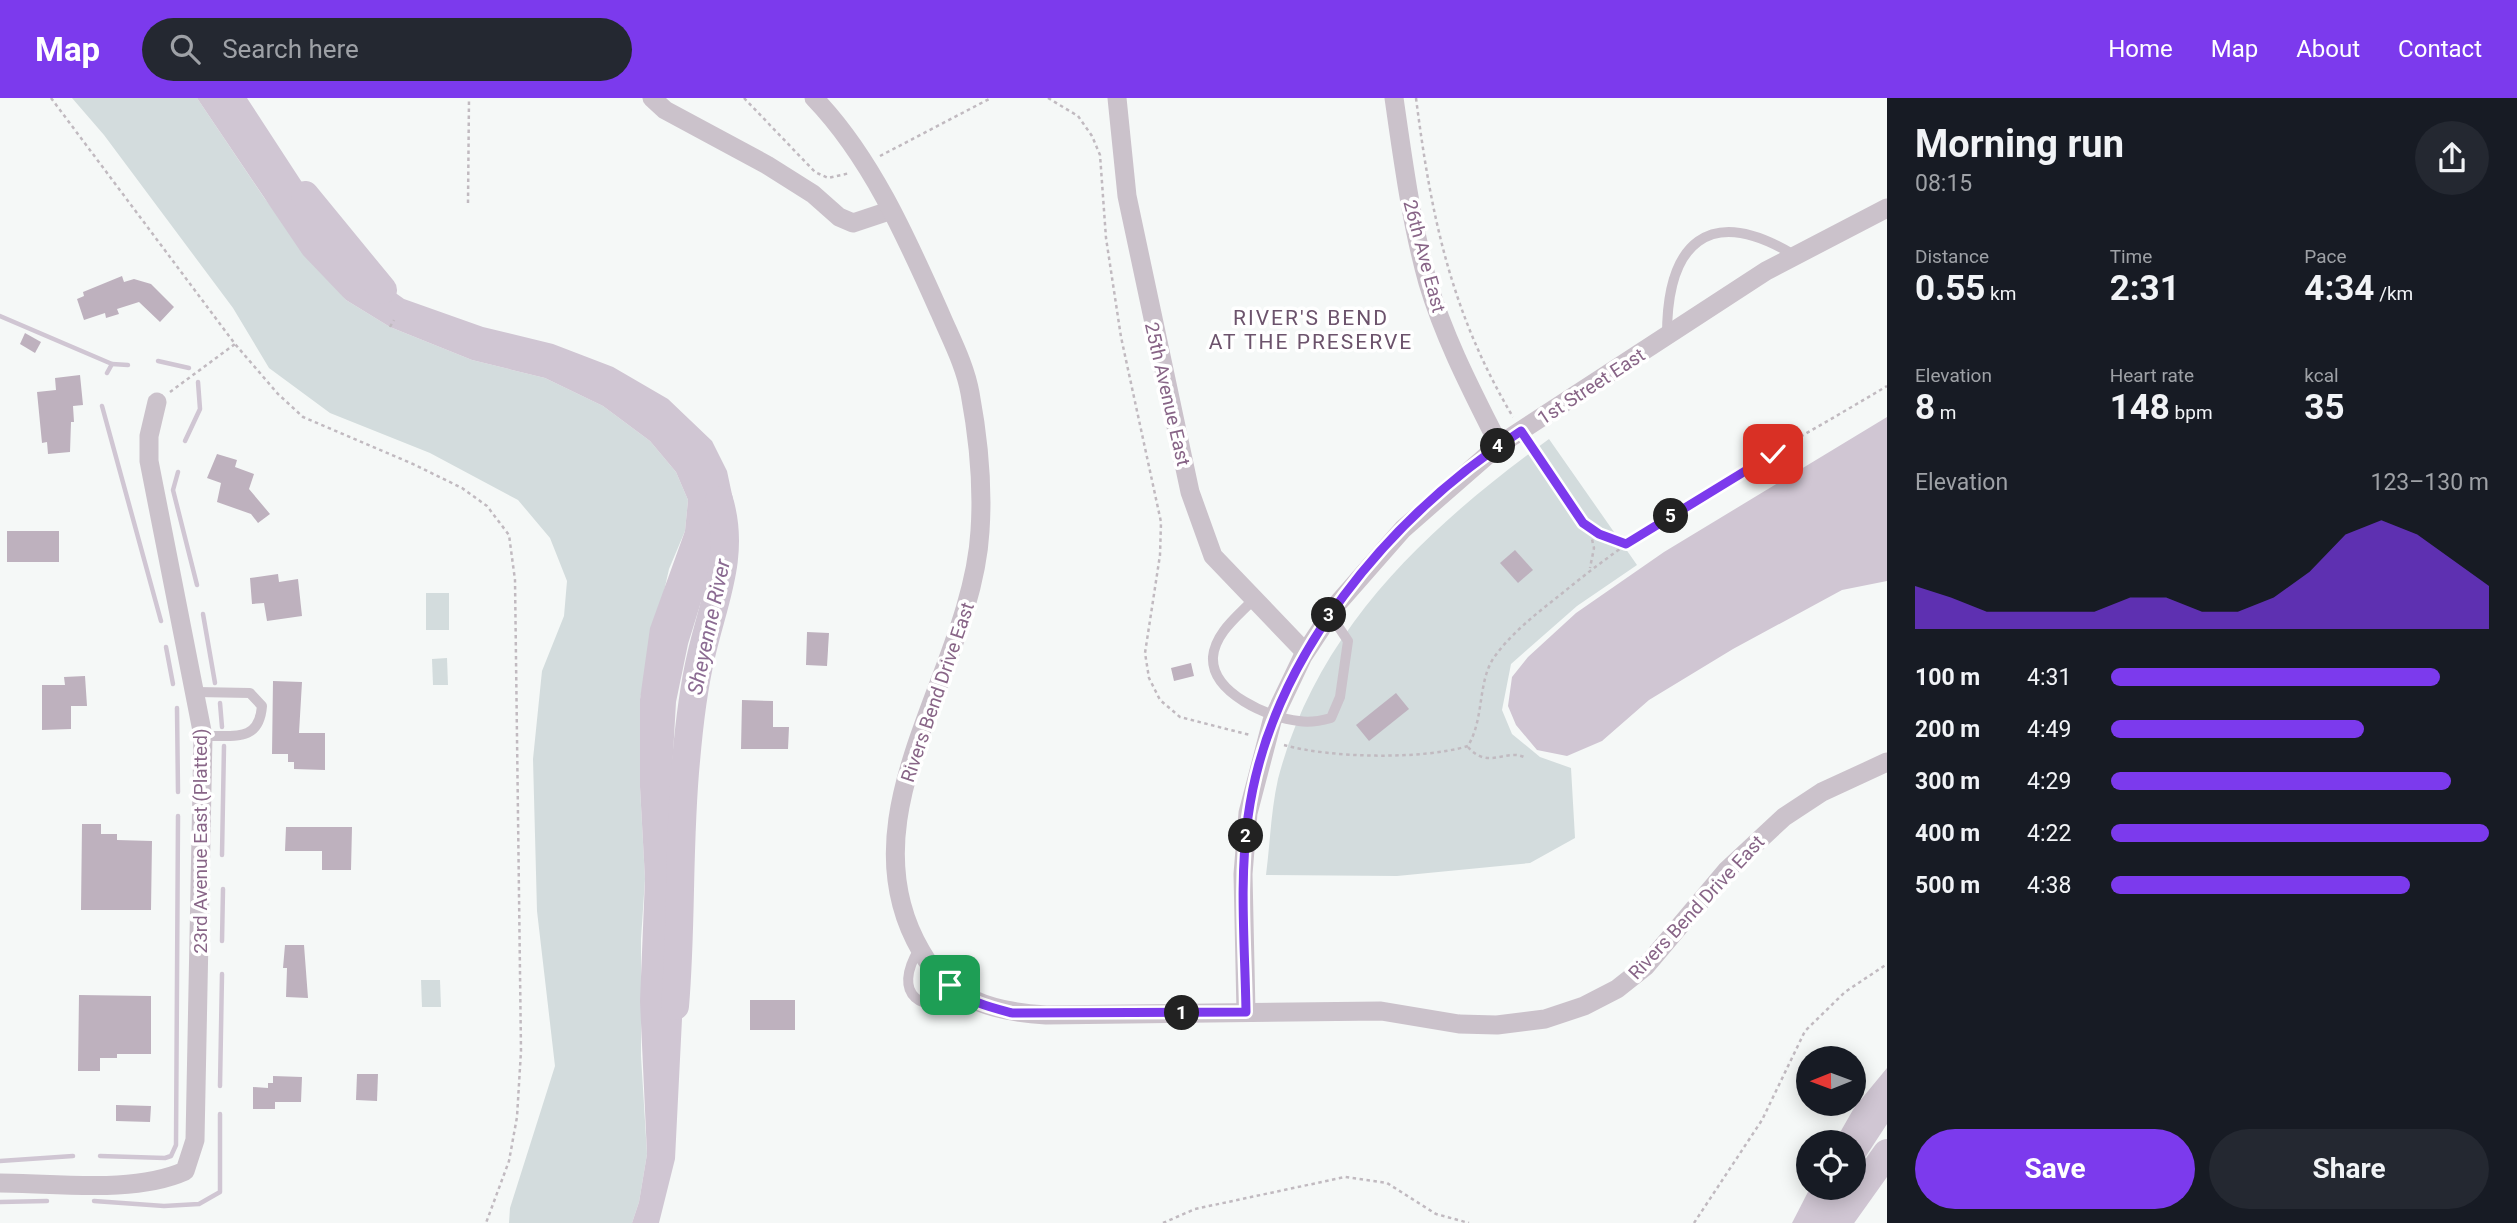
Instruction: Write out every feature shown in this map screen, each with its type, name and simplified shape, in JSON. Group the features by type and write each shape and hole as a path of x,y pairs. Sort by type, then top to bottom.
{"street":[{"path":"652,98 665,110 767,165 813,194 839,217 853,223 889,211"},
{"name":"Rivers Bend Drive East","path":"814,98 834,119 865,164 960,360 970,392 979,478 980,530 974,584 957,642 908,766 898,809 895,863 901,902 911,934 932,969 966,998 1012,1013 1035,1015 1381,1011 1459,1024 1497,1025 1545,1019 1584,1006 1617,989 1646,966 1726,871 1784,817 1822,792 1887,762"},
{"name":"25th Avenue East","path":"1117,98 1134,237 1190,492 1213,556 1305,652"},
{"name":"26th Ave East","path":"1394,98 1407,191 1429,284 1464,377 1499,445"},
{"name":"1st Street East","path":"1246,1012 1245,845 1248,813 1275,715 1305,652 1330,614 1403,529 1499,445 1766,271 1887,208"},
{"name":"23rd Avenue East (Platted)","path":"0,1183 134,1184 164,1181 185,1171 195,1140 203,736 197,692 149,461 149,436 157,402"}],"lane":[{"path":"1667,336 1667,300 1673,276 1693,245 1710,236 1727,233 1769,241 1796,256"},
{"path":"1253,600 1224,630 1216,646 1214,668 1221,682 1235,695 1275,715 1297,721 1331,718 1340,697 1348,641 1330,614"},
{"path":"197,692 250,693 262,706 261,722 255,731 241,735 203,736"},
{"path":"919,948 908,973 914,996 926,1005 938,1006 966,998"}],"path":[{"path":"51,98 235,344 278,394 303,418 463,488 487,506 509,535 515,580 521,1051 517,1118 509,1161 486,1223"},
{"path":"468,202 469,98"},
{"path":"744,98 815,172 828,178 852,172"},
{"path":"884,155 991,98"},
{"path":"1048,98 1078,116 1092,136 1100,155 1106,238 1121,337 1161,522 1160,555 1145,653 1149,678 1160,700 1180,717 1247,734"},
{"path":"1416,98 1426,176 1447,270 1474,342 1521,431 1583,523 1594,548 1590,570"},
{"path":"390,327 394,320"},
{"path":"157,402 235,344"},
{"path":"1468,746 1482,713 1486,675 1508,639 1590,570 1626,544 1887,386"},
{"path":"1583,523 1599,534 1626,544"},
{"path":"1284,746 1318,754 1432,753 1468,746"},
{"path":"1468,746 1474,753 1488,759 1520,754 1526,758"},
{"path":"1694,1223 1762,1120 1805,1031 1845,992 1887,964"},
{"path":"1163,1223 1195,1209 1345,1177 1387,1183 1436,1214 1469,1223"}],"shaded area":[{"path":"72,98 197,98 265,199 346,300 390,327 472,360 545,378 603,406 650,441 676,472 688,500 685,531 669,569 640,699 640,787 645,879 641,939 641,1056 647,1154 639,1202 632,1223 509,1223 510,1208 555,1066 537,911 533,759 542,671 564,616 567,581 550,538 518,500 430,453 330,413 269,368 233,308 104,135"},
{"path":"197,98 247,98 335,233 370,275 404,299 483,327 553,344 613,367 668,399 712,441 727,471 734,504 725,544 705,589 688,644 676,702 671,790 671,879 673,943 683,999 675,1159 659,1223 632,1223 639,1202 647,1154 640,1001 645,879 640,787 640,699 650,628 685,531 688,500 676,472 650,441 603,406 545,378 472,360 390,327 346,300 303,255"},
{"path":"1887,417 1887,581 1842,590 1733,649 1649,700 1602,741 1567,756 1537,750 1516,725 1508,706 1512,677 1528,657 1576,613 1664,552"},
{"path":"1549,439 1637,565 1577,606 1511,664 1502,710 1512,734 1540,757 1571,768 1575,838 1530,863 1397,876 1266,875 1278,779 1296,725 1320,675 1349,629 1383,586 1420,546 1461,508"},
{"path":"426,593 449,593 449,630 426,630"},
{"path":"447,658 448,685 433,685 432,659"},
{"path":"421,980 440,980 441,1007 422,1007"},
{"path":"1887,1068 1887,1124 1866,1156 1866,1130 1841,1130 1849,1116 1866,1116 1866,1093"},
{"path":"1804,1200 1842,1200 1831,1223 1792,1223"}],"building":[{"path":"122,276 124,282 134,279 151,284 174,307 160,322 139,302 117,309 119,314 106,318 105,313 84,320 77,299 84,296 83,292"},
{"path":"25,333 41,342 35,353 20,344"},
{"path":"80,375 83,405 73,406 70,452 48,454 47,442 42,443 37,392 56,390 55,378"},
{"path":"217,454 237,460 235,467 254,474 249,489 270,514 258,523 251,514 217,502 221,483 207,478"},
{"path":"7,531 59,531 59,562 7,562"},
{"path":"1515,550 1533,570 1518,583 1500,563"},
{"path":"278,574 279,582 298,579 302,616 267,621 264,603 252,604 250,578"},
{"path":"807,632 829,633 827,666 806,665"},
{"path":"1191,663 1194,676 1174,681 1171,668"},
{"path":"85,676 87,706 71,706 71,729 42,730 42,685 65,685 64,677"},
{"path":"273,681 302,682 299,733 325,733 325,770 294,769 294,762 288,762 288,754 272,754"},
{"path":"1396,693 1409,709 1369,741 1356,725"},
{"path":"742,700 773,701 773,727 789,727 788,749 741,749"},
{"path":"82,824 101,824 101,834 117,834 117,840 152,841 151,910 81,910"},
{"path":"286,827 352,827 351,870 322,870 322,851 285,851"},
{"path":"285,945 304,945 308,998 286,997 287,968 283,968"},
{"path":"79,995 151,996 151,1054 117,1054 117,1058 100,1058 100,1071 78,1071"},
{"path":"750,1000 795,1000 795,1030 750,1030"},
{"path":"357,1074 378,1074 377,1101 356,1100"},
{"path":"273,1076 302,1077 301,1102 275,1102 275,1109 253,1109 253,1087 268,1088 268,1083 273,1083"},
{"path":"116,1105 151,1106 150,1122 116,1121"}],"waterway":[{"name":"Sheyenne River","path":"305,195 383,290"},
{"path":"0,316 112,364 107,373"},
{"path":"158,361 189,368"},
{"path":"112,364 128,365"},
{"path":"185,441 200,409 198,382"},
{"path":"102,406 161,621"},
{"path":"178,472 173,490 197,585"},
{"name":"Sheyenne River","path":"675,1006 686,761 696,682 724,559 724,520 719,500"},
{"path":"203,614 215,683"},
{"path":"166,647 173,684"},
{"path":"220,703 222,727"},
{"path":"177,708 178,792"},
{"path":"222,855 224,746"},
{"path":"100,1156 165,1158 171,1156 176,1145 178,816"},
{"path":"222,941 223,889"},
{"path":"220,1086 222,974"},
{"path":"94,1201 164,1206 199,1204 220,1192 220,1114"},
{"name":"Sheyenne River","path":"1837,1223 1887,1153"},
{"path":"0,1161 73,1156"},
{"path":"0,1202 47,1201"}],"district":[{"name":"RIVER'S BEND AT THE PRESERVE","path":"1311,330"}],"route":[{"path":"950,985 960,995 982,1005 1012,1013 1046,1015 1246,1012 1243,874 1245,845 1248,813 1272,721 1303,656 1321,626 1378,555 1427,506 1480,460 1521,431 1583,523 1611,540 1626,544 1773,454"}]}
